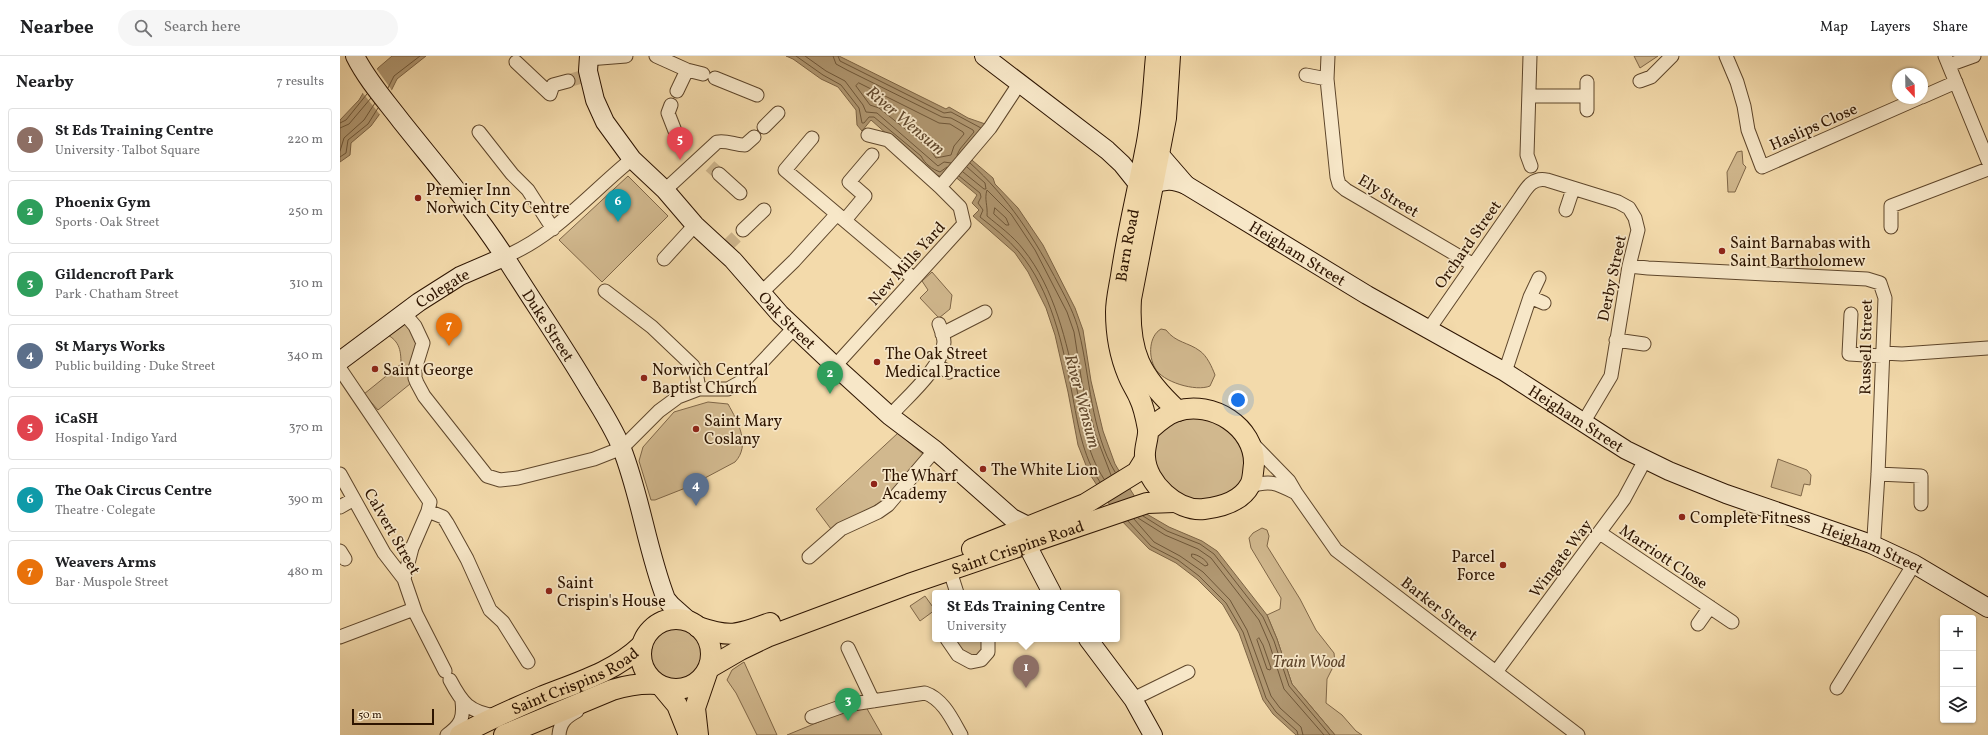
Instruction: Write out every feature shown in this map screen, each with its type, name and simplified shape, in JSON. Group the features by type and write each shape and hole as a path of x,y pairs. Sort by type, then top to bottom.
{"main road":[{"name":"Barn Road","path":"1152,154 1152,116 1156,56"},
{"name":"Barn Road","path":"1170,56 1166,118 1152,154 1146,185 1131,299 1132,338 1143,371 1157,392 1178,411"},
{"name":"Barn Road","path":"1144,459 1148,431 1140,399 1128,376 1124,361 1117,331 1116,310 1124,252 1146,185"},
{"path":"1144,459 1155,482 1174,502 1183,506 1202,509 1230,504 1237,500 1250,486 1254,471 1254,458 1248,439 1235,423 1216,412 1200,409 1178,411 1163,417 1148,431"},
{"name":"Saint Crispins Road","path":"504,735 630,684 644,683 660,685 672,689 683,689 693,686 702,679 708,669 740,650 768,637 950,571 1028,536 1068,511 1127,479 1137,472 1144,459"},
{"name":"Saint Crispins Road","path":"464,728 498,716 610,669 633,654 642,645 648,634 656,626 666,621 678,619 721,634 734,634 751,630 989,543 1028,536 1105,516 1147,503 1174,502"},
{"path":"694,624 708,638 712,653 695,708 698,735"},
{"name":"Saint Crispins Road","path":"642,645 641,656 644,667 649,677 660,685"},
{"path":"660,685 677,705 689,735"}],"street":[{"name":"Duke Street","path":"355,56 370,81 390,108 466,203 504,257 568,355 607,419 622,448 666,598 671,606 694,624"},
{"path":"516,62 550,94 553,85 583,69 626,56"},
{"path":"656,56 687,70 709,76 757,95"},
{"path":"984,56 1018,84 1107,150 1146,185"},
{"name":"Ely Street","path":"1328,56 1327,79 1339,184 1346,190 1472,264"},
{"path":"1530,56 1530,96 1527,155 1531,166"},
{"path":"1640,81 1651,77 1672,56"},
{"name":"Haslips Close","path":"1726,56 1737,82 1744,106 1748,130 1762,167 1905,104"},
{"path":"1974,56 1947,61 1988,161"},
{"name":"Oak Street","path":"583,69 605,122 632,159 665,190 695,225 725,248 794,328 890,416 935,450 991,499 1012,518 1028,536"},
{"path":"677,91 687,70"},
{"path":"1306,75 1327,79"},
{"path":"1587,82 1587,110"},
{"name":"Haslips Close","path":"1928,94 1956,82"},
{"path":"940,187 990,128 1018,84"},
{"path":"1530,96 1587,96"},
{"path":"671,105 668,113 675,131"},
{"path":"764,127 778,113"},
{"path":"479,132 512,174 528,190 553,229"},
{"name":"New Mills Yard","path":"835,366 964,224 960,207 940,187 888,140 868,135"},
{"path":"665,190 710,166 718,142 725,141 738,145 745,145 754,137"},
{"path":"812,138 785,170 914,279"},
{"path":"1107,150 1122,156 1152,154"},
{"name":"Heigham Street","path":"1152,154 1186,185"},
{"path":"762,292 865,196 849,182 872,155"},
{"name":"Colegate","path":"340,362 404,313 460,276 504,257 541,238 632,159"},
{"path":"710,166 740,193"},
{"path":"1891,228 1892,206 1988,169"},
{"name":"Heigham Street","path":"1146,185 1175,180 1186,185 1355,287 1505,372 1610,441 1645,460 1726,494 1871,544 1914,564 1988,608"},
{"name":"Orchard Street","path":"1429,329 1472,264 1535,180"},
{"name":"Derby Street","path":"1535,180 1547,180 1618,202 1629,208 1635,218 1638,230 1629,266 1611,376 1583,423"},
{"path":"1566,210 1573,188"},
{"path":"743,230 764,210"},
{"path":"664,259 695,225"},
{"name":"Russell Street","path":"1629,266 1867,278 1876,280 1880,283 1885,298 1878,474 1874,531 1871,544"},
{"path":"1505,372 1530,297 1539,278"},
{"path":"605,291 652,327 693,366 696,372 699,389"},
{"path":"1530,297 1544,303"},
{"path":"890,416 936,365 942,353 944,341 940,329 985,312"},
{"path":"404,313 415,326 423,343 415,369 416,383 424,396 487,476 500,480 518,478 594,459 622,448 668,403 678,397 699,389 728,389 740,383 771,354 794,328"},
{"path":"1851,314 1849,354 1883,355 1988,348"},
{"path":"1616,340 1644,344"},
{"path":"936,365 949,372"},
{"path":"340,369 426,493 430,502 428,511 412,548 404,578"},
{"name":"Barker Street","path":"1248,439 1289,481 1336,550 1578,735"},
{"path":"808,557 841,529 878,512 888,505 935,450"},
{"name":"Wingate Way","path":"1496,672 1624,499 1645,460"},
{"name":"Calvert Street","path":"340,474 384,553 404,578 414,608 447,675 462,701 481,714 498,716"},
{"path":"1878,474 1921,476 1921,504"},
{"name":"Barker Street","path":"1250,486 1266,482 1280,485 1296,493"},
{"path":"340,507 354,499"},
{"name":"Oak Street","path":"989,543 998,532 999,523 999,514 991,499"},
{"path":"428,511 443,516 467,559 490,610 503,622 528,662"},
{"name":"Marriott Close","path":"1600,533 1732,622"},
{"path":"1028,536 1051,590"},
{"path":"1837,688 1914,564"},
{"path":"950,571 956,590"},
{"name":"Marriott Close","path":"1698,624 1710,607"},
{"path":"340,637 414,608"},
{"path":"949,642 958,655 971,662 981,660 988,652 988,642"},
{"path":"1090,642 1134,699 1153,735"},
{"path":"848,648 874,700"},
{"path":"1134,699 1188,672"},
{"path":"559,735 563,721 567,716 592,705 612,690"},
{"path":"812,717 846,706 874,700 925,693 933,696 942,704 962,735"},
{"name":"Calvert Street","path":"462,701 464,728"},
{"path":"447,735 457,728 464,728"}],"green space":[{"path":"1634,56 1658,56 1640,68"},
{"path":"1742,151 1743,164 1746,167 1735,192 1728,192 1727,172 1737,152"},
{"path":"628,176 668,216 602,282 559,240"},
{"path":"932,272 952,295 950,309 939,318 920,298 928,290 922,281"},
{"path":"407,322 417,335 416,353 410,384 378,410 364,394 401,364 400,349 393,339 384,333"},
{"path":"1161,329 1166,330 1174,338 1196,348 1205,356 1215,375 1210,386 1204,388 1188,387 1165,378 1159,373 1151,358 1151,347 1154,336"},
{"path":"708,402 728,404 736,418 741,433 742,448 740,455 735,462 688,487 655,500 651,500 639,461 643,447 674,412"},
{"path":"1198,417 1217,422 1237,438 1245,457 1243,478 1238,486 1220,499 1193,501 1160,482 1151,451 1157,435 1166,427 1180,420"},
{"path":"898,433 924,455 885,500 831,529 816,509"},
{"path":"1778,459 1807,470 1811,475 1810,485 1804,484 1801,496 1771,487"},
{"name":"Train Wood","path":"1262,528 1267,530 1269,536 1267,546 1300,599 1316,630 1334,653 1335,663 1327,679 1326,703 1342,715 1356,731 1362,735 1335,735 1292,684 1277,639 1267,615 1280,609 1281,598 1251,548 1249,538 1253,533"},
{"path":"925,596 932,606 932,612 920,621 910,606"},
{"path":"676,628 686,630 695,636 701,645 703,655 701,665 695,674 686,680 676,682 666,680 657,674 651,665 649,655 651,645 657,636 666,630"},
{"path":"953,642 985,642 984,652 971,659"},
{"path":"744,662 777,735 757,735 736,693 727,680 732,670"},
{"path":"866,707 882,735 787,735 848,710"}],"water":[{"path":"392,56 426,56 397,79 379,115 371,126 351,143 350,155 340,162 340,120 359,100 378,68"},
{"name":"River Wensum","path":"786,56 839,56 946,109 949,107 968,118 991,126 966,155 993,178 995,184 1018,208 1043,245 1075,308 1083,330 1091,381 1103,431 1115,464 1145,513 1169,527 1202,541 1217,551 1267,615 1277,639 1292,684 1335,735 1296,735 1273,714 1263,700 1239,633 1223,605 1197,579 1176,563 1149,549 1117,516 1089,473 1078,445 1055,335 1046,308 1028,272 1015,253 973,216 979,210 972,203 977,195 947,170 942,177 931,173 871,120 862,131 857,125 856,110 838,87 821,79 793,59"}],"pier":[{"path":"376,68 393,92 381,116 362,92"}],"tunnel":[{"path":"568,81 581,77"},
{"path":"710,166 719,174"},
{"path":"727,246 743,230"}],"place":[{"name":"iCaSH","path":"680,160"},
{"name":"Premier Inn Norwich City Centre","path":"418,198"},
{"name":"The Oak Circus Centre","path":"618,222"},
{"name":"Saint Barnabas with Saint Bartholomew","path":"1722,251"},
{"name":"Weavers Arms","path":"449,346"},
{"name":"The Oak Street Medical Practice","path":"877,362"},
{"name":"Saint George","path":"375,369"},
{"name":"Norwich Central Baptist Church","path":"644,378"},
{"name":"Phoenix Gym","path":"830,394"},
{"name":"Saint Mary Coslany","path":"696,429"},
{"name":"The White Lion","path":"983,469"},
{"name":"The Wharf Academy","path":"874,484"},
{"name":"St Marys Works","path":"696,506"},
{"name":"Complete Fitness","path":"1682,517"},
{"name":"Parcel Force","path":"1503,565"},
{"name":"Saint Crispin's House","path":"549,591"},
{"name":"St Eds Training Centre","path":"1026,688"},
{"name":"Gildencroft Park","path":"848,721"}]}
